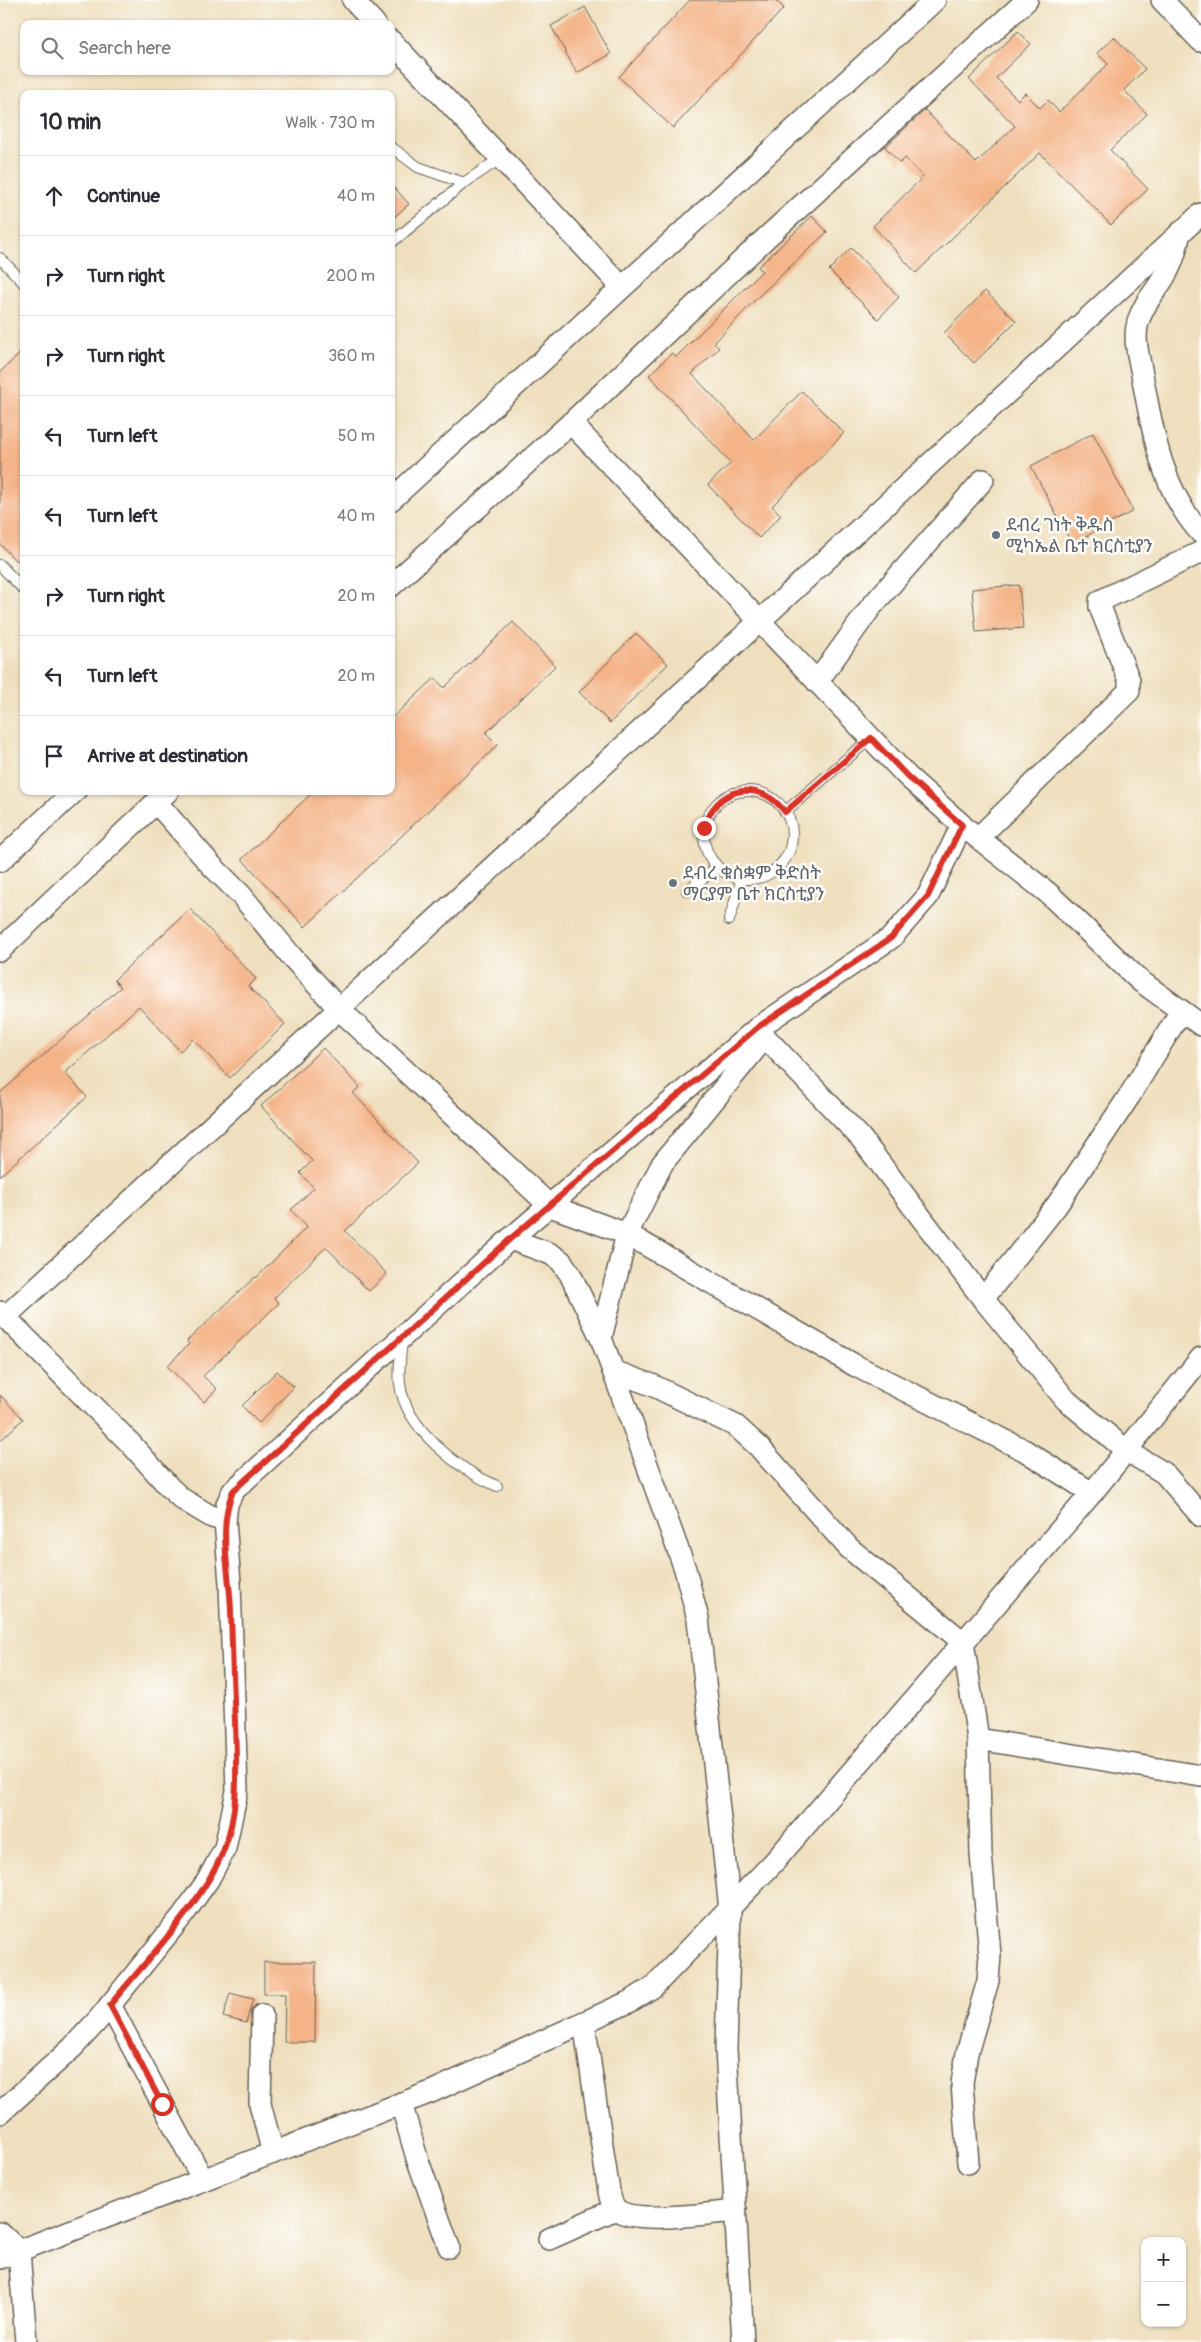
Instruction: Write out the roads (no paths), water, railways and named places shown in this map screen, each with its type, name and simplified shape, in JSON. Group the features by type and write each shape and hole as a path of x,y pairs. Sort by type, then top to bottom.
{"street":[{"path":"352,0 371,20"},
{"path":"395,496 621,286 935,0"},
{"path":"395,582 571,423 767,237 1027,0"},
{"path":"1162,0 1201,41"},
{"path":"395,45 621,286"},
{"path":"224,1521 212,1517 182,1499 170,1488 131,1444 3,1314 339,1009 1201,214"},
{"path":"1180,233 1170,267 1142,308 1137,324 1136,342 1149,415 1160,457 1181,508 1201,533"},
{"path":"571,423 908,777 962,825 1048,894 1138,980 1201,1025"},
{"path":"817,682 871,607 982,480"},
{"path":"978,838 1129,691 1129,680 1100,607 1100,602 1201,552"},
{"path":"0,861 71,795"},
{"path":"0,950 162,797 211,865 242,895 292,957 339,1009 550,1206 627,1234 856,1366 1024,1450 1092,1492"},
{"path":"0,2113 72,2048 110,2005 183,1915 208,1880 224,1848 237,1791 230,1583 224,1521 227,1504 233,1491 402,1335 510,1239 762,1032 891,938 928,896 962,825"},
{"path":"983,1298 1057,1205 1130,1095 1181,1011"},
{"path":"601,1338 627,1234 662,1164 762,1032"},
{"path":"762,1032 860,1137 983,1298 1066,1400 1127,1451 1164,1473 1201,1516"},
{"path":"510,1239 551,1254 561,1261 570,1274 601,1338 685,1568 698,1620 730,1909 726,2049 742,2342"},
{"path":"10,2254 431,2092 631,2001 653,1987 774,1862 1127,1451 1201,1358"},
{"path":"613,1372 652,1385 736,1426 759,1447 849,1548 963,1642 978,1739 981,1854 990,1956 988,1981 967,2052 962,2083 968,2163"},
{"path":"978,1739 1201,1776"},
{"path":"110,2005 203,2180"},
{"path":"262,2015 260,2104 273,2153"},
{"path":"584,2022 607,2179 612,2203 616,2209 638,2216 653,2218 736,2211"},
{"path":"401,2103 417,2158 449,2247"},
{"path":"549,2239 616,2209"},
{"path":"0,2233 10,2254 26,2342"}],"lane":[{"path":"395,150 418,167 464,183"},
{"path":"395,240 464,183 501,158"},
{"path":"0,258 20,279"},
{"path":"0,565 20,586"},
{"path":"785,812 871,738"},
{"path":"739,792 760,792 778,803 785,812 792,832 788,852 783,862 766,875 742,879 726,873 717,867 710,858 704,839 707,818 720,801 739,792"},
{"path":"687,891 717,867"},
{"path":"729,920 742,879"},
{"path":"402,1335 400,1384 404,1399 415,1421 428,1438 478,1478 497,1486"}],"place":[{"name":"ደብረ ገነት ቅዱስ ሚካኤል ቤተ ክርስቲያን","path":"996,535"},
{"name":"ደብረ ቁስቋም ቅድስት ማርያም ቤተ ክርስቲያን","path":"673,883"}]}
